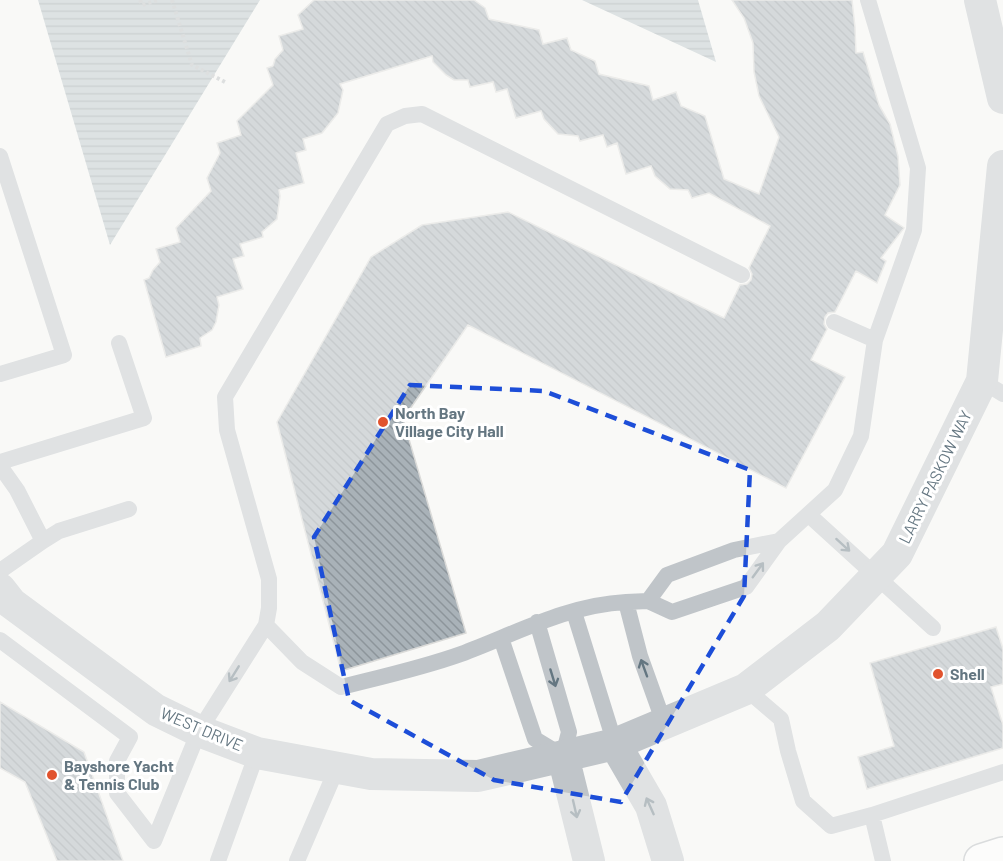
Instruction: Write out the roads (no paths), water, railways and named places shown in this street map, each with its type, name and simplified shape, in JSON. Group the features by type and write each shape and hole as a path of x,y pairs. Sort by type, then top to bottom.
{"main road":[{"path":"981,861 1003,854"}],"street":[{"path":"980,0 1003,98"},
{"name":"LARRY PASKOW WAY","path":"371,774 478,776 615,744 746,689 828,626 897,554 993,387 1003,166"},
{"name":"WEST DRIVE","path":"0,589 11,603 156,710 199,731 257,753 371,774"},
{"path":"615,744 651,806 668,861"},
{"path":"563,756 589,861"}],"lane":[{"path":"266,625 302,662 341,687 458,655 537,622 607,603 648,601 672,612 746,587 779,541 836,490 861,436 875,340 914,230 918,168 868,0"},
{"path":"0,640 130,737 117,761 117,793 154,841 199,731 266,625 269,608 269,579 226,430 225,397 387,124 405,116 422,114 742,275"},
{"path":"0,156 64,355 0,374"},
{"path":"834,322 875,340"},
{"path":"43,541 17,490 0,464 144,418 119,344"},
{"path":"0,572 59,531 129,509"},
{"path":"809,514 933,628"},
{"path":"648,601 667,575 734,550 779,541"},
{"path":"627,602 640,656 664,723"},
{"path":"574,612 615,744"},
{"path":"501,638 535,739 563,756 569,732 537,622"},
{"path":"746,689 781,719 803,801 831,826 1003,772"},
{"path":"218,861 257,753"},
{"path":"297,861 337,768"},
{"path":"872,815 883,861"}],"place":[{"name":"North Bay Village City Hall","path":"383,422"},
{"name":"Shell","path":"938,674"},
{"name":"Bayshore Yacht & Tennis Club","path":"52,775"}]}
